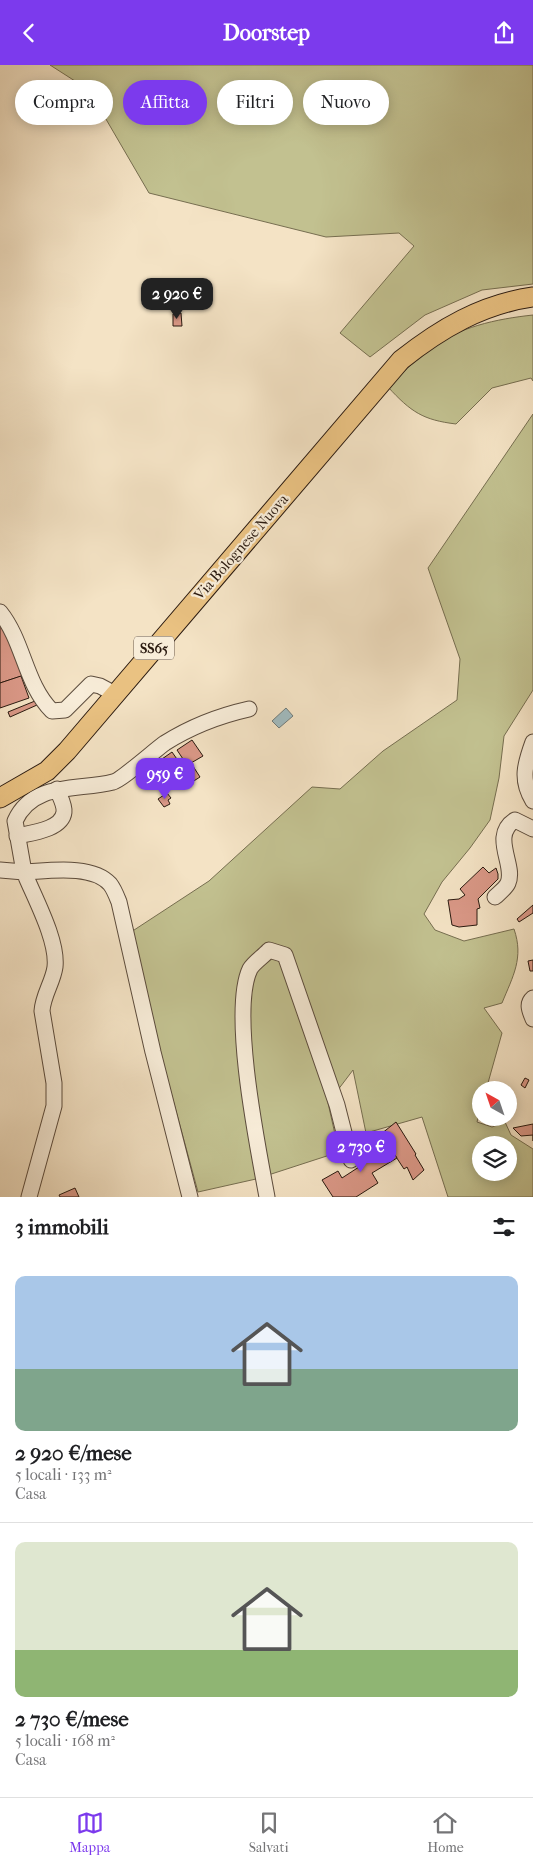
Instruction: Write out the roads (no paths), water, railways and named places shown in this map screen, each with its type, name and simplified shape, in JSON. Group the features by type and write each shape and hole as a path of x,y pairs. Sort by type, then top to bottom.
{"main road":[{"name":"Via Bolognese Nuova","path":"0,798 47,771 67,751 401,360 431,336 462,319 490,308 533,297"},
{"name":"Via Bolognese Nuova","path":"490,308 533,305"}],"street":[{"path":"0,612 15,637 35,687 52,711 65,710 91,684 100,686 115,694"},
{"path":"29,1197 54,1106 54,1083 42,1001 55,967 54,950 49,933 24,872 15,821 24,807 44,794 57,789 115,782 165,743 199,723 249,709"},
{"path":"533,742 524,769 526,791 533,801"},
{"path":"17,837 51,827 60,820 64,808 57,789"},
{"path":"495,897 508,884 510,877 502,841 510,823 514,820 533,829"},
{"path":"0,870 24,872 74,870 97,876 110,884 119,902 153,1052 190,1197"},
{"path":"267,1197 245,1045 243,1002 251,968 269,950 285,955 337,1105 351,1160"},
{"path":"533,998 530,1001 529,1008 533,1019"}],"water":[{"path":"286,708 293,716 279,728 272,721"}]}
